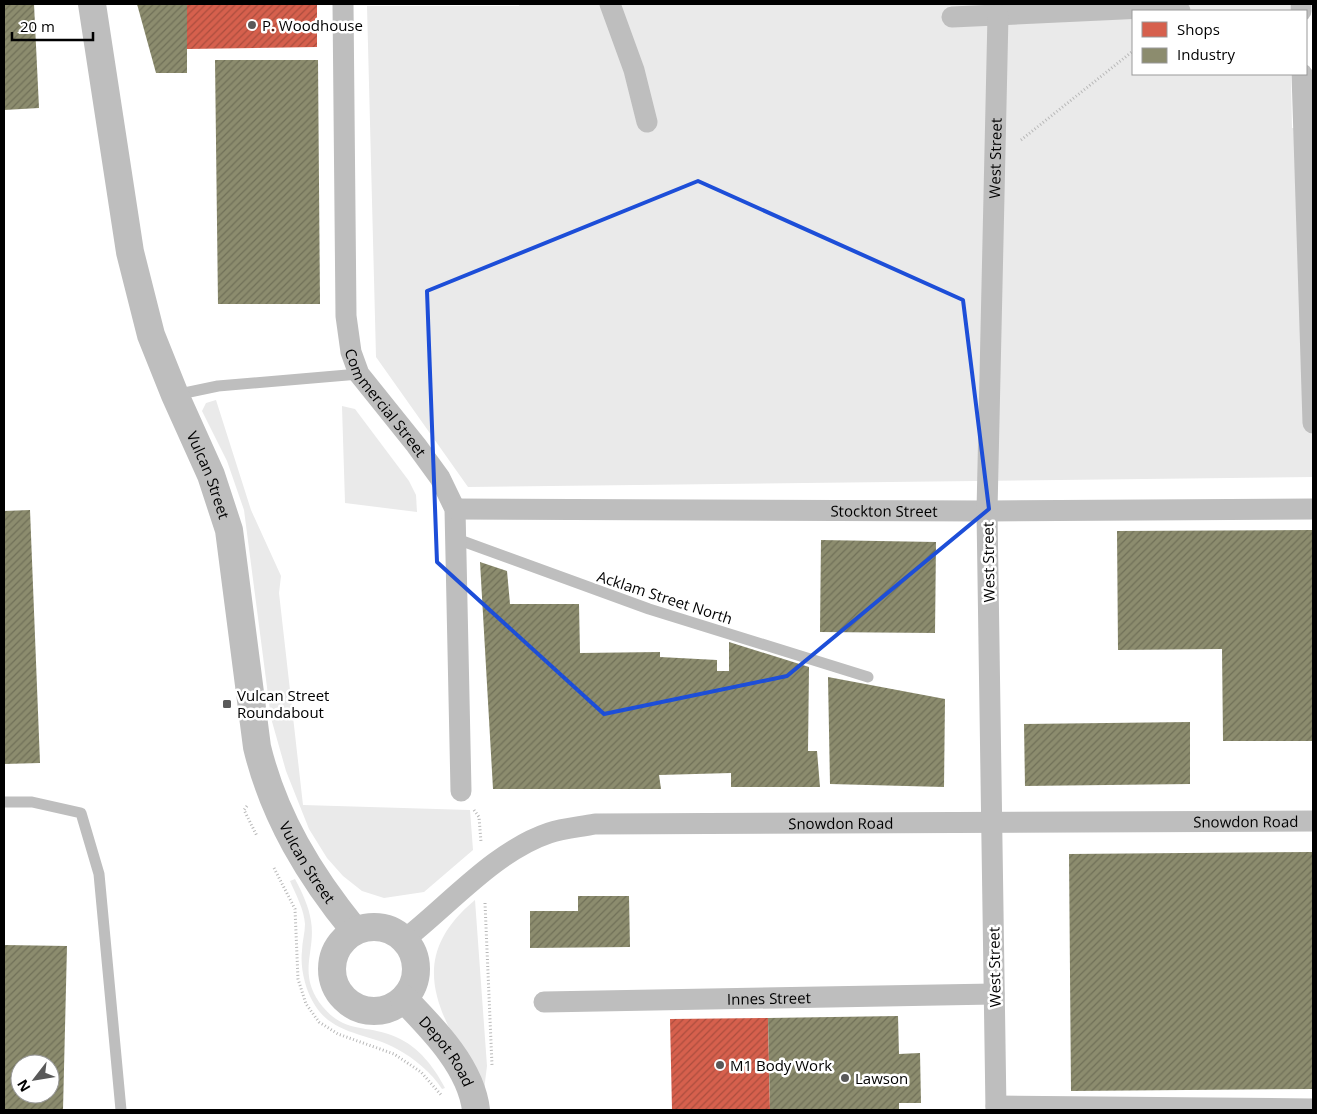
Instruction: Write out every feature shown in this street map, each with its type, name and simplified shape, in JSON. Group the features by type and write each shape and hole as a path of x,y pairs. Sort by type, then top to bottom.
{"street":[{"name":"Vulcan Street","path":"92,4 130,252 151,334 175,395 211,475 229,530 256,747 265,781 304,861 355,931"},
{"name":"Commercial Street","path":"343,4 346,316 351,352 359,374 440,478 455,509 454,538 461,791"},
{"path":"610,4 634,70 647,122"},
{"path":"952,17 1165,7 1176,10"},
{"name":"West Street","path":"996,1108 987,511 998,15"},
{"path":"1302,75 1313,423"},
{"name":"Stockton Street","path":"455,509 987,511 1313,509"},
{"name":"Snowdon Road","path":"404,940 483,873 519,847 550,832 595,824 992,824 1313,821"},
{"path":"368,927 394,932 404,940 416,963 416,976 411,988 404,999 392,1007 378,1011 363,1010 350,1004 340,994 333,981 331,966 335,952 343,940 355,931 368,927"},
{"name":"Innes Street","path":"544,1002 994,994"},
{"name":"Depot Road","path":"404,999 424,1020 453,1058 467,1080 476,1110"},
{"path":"996,1108 1313,1109"}],"lane":[{"path":"175,395 218,386 359,374"},
{"name":"Acklam Street North","path":"454,538 649,609 868,677"},
{"path":"4,802 32,802 81,813 99,874 121,1110"}],"path":[{"path":"994,161 1132,52"},
{"path":"258,837 244,810 265,781"},
{"path":"461,791 479,817 492,1071"},
{"path":"271,861 295,909 298,979 306,1004 319,1022 338,1034 394,1054 422,1072 444,1098"}],"highlighted area":[{"path":"698,181 963,300 989,509 787,676 604,714 437,562 427,291"}],"shaded area":[{"path":"520,4 1290,4 1290,10 1132,10 1132,75 1291,75 1292,128 1313,128 1313,477 468,487 376,357 367,6 519,6"},
{"path":"216,400 251,510 281,576 279,593 303,805 470,810 473,850 424,892 384,898 362,891 343,876 327,858 309,829 286,771 271,718 244,510 227,461 202,411 206,403"},
{"path":"342,406 355,409 409,481 416,495 417,512 345,503"},
{"path":"295,879 310,916 312,932 309,971 313,991 319,1002 337,1020 355,1027 385,1033 412,1046 431,1065 445,1088 442,1089 416,1061 386,1043 340,1027 321,1013 313,1002 304,977 302,964 305,924 301,907 290,881"},
{"path":"475,900 487,1066 484,1090 444,1017 436,994 434,970 439,947 452,924"}],"building: Shops":[{"name":"P. Woodhouse","path":"187,4 317,4 317,47 187,49"},
{"name":"M1 Body Work","path":"768,1018 770,1110 672,1110 670,1019"}],"building: Industry":[{"path":"4,4 34,4 39,108 4,110"},
{"path":"137,4 187,4 187,73 156,73"},
{"path":"215,60 318,60 320,304 218,304"},
{"path":"30,510 40,763 4,764 4,511"},
{"path":"1313,530 1313,741 1223,741 1222,649 1118,650 1117,531"},
{"path":"821,540 936,542 935,633 820,632"},
{"path":"480,562 507,571 510,604 579,604 580,653 660,652 660,657 717,660 717,671 729,671 729,642 809,667 808,751 817,751 820,787 731,787 731,773 659,775 661,789 493,789"},
{"path":"828,677 945,699 944,787 830,784"},
{"path":"1190,722 1190,784 1025,786 1024,724"},
{"path":"1313,852 1313,1089 1071,1091 1069,854"},
{"path":"578,896 629,896 630,947 530,948 530,911 578,911"},
{"path":"4,945 67,946 63,1110 4,1110"},
{"name":"Lawson","path":"898,1016 899,1054 920,1053 921,1103 899,1103 899,1110 770,1110 768,1018"}],"place":[{"name":"P. Woodhouse","path":"252,25"},
{"name":"Vulcan Street Roundabout","path":"227,704"},
{"name":"M1 Body Work","path":"720,1065"},
{"name":"Lawson","path":"845,1078"}]}
